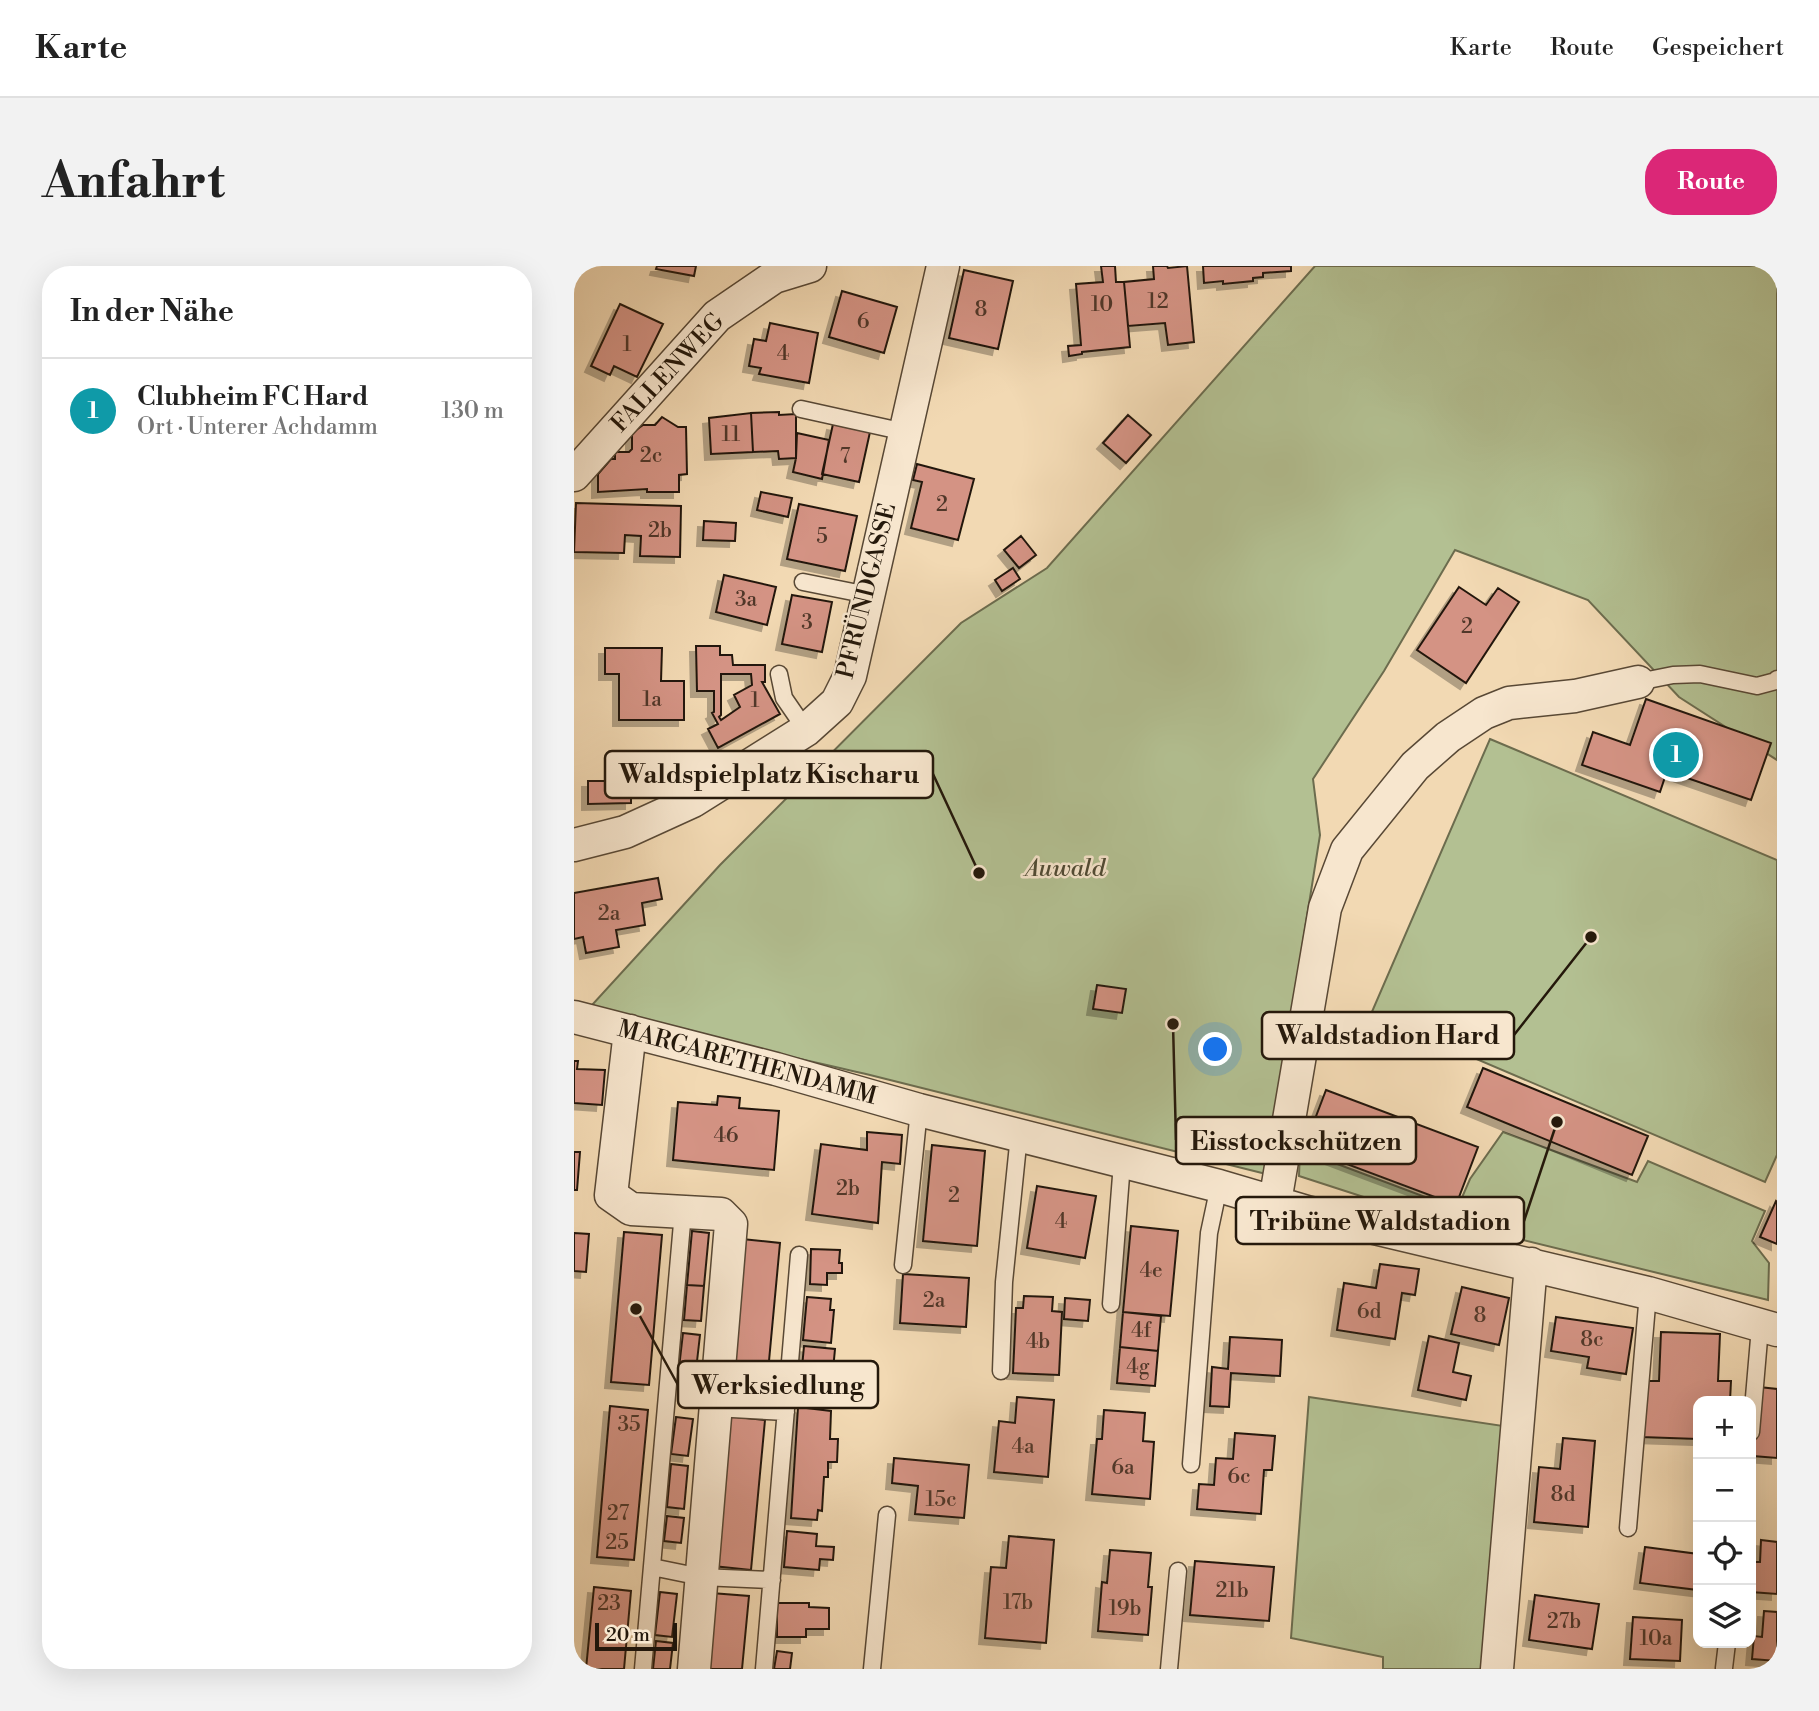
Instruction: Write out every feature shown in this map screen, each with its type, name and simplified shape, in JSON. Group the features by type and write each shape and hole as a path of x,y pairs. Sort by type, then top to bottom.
{"street":[{"name":"FALLENWEG","path":"574,475 718,316 774,277 810,266"},
{"name":"PFRÜNDGASSE","path":"574,845 625,832 693,801 806,730 837,702 850,676 943,266"},
{"path":"1275,1202 1325,908 1347,850 1415,766 1457,730 1484,713 1508,703 1575,696 1637,682"},
{"name":"MARGARETHENDAMM","path":"574,1017 776,1069 919,1110 1219,1186 1307,1212 1648,1293 1771,1328"},
{"path":"630,1031 611,1195 631,1209 721,1214 731,1224 694,1669"},
{"path":"1497,1669 1531,1264"}],"lane":[{"path":"801,409 905,432"},
{"path":"803,582 868,595"},
{"path":"779,674 784,698 806,730"},
{"path":"1637,682 1672,675 1700,674 1757,686 1776,681 1777,678"},
{"path":"903,1265 919,1110"},
{"path":"1000,1371 1004,1282 1019,1135"},
{"path":"1111,1304 1122,1163"},
{"path":"1191,1464 1209,1233 1219,1186"},
{"path":"643,1669 683,1212"},
{"path":"764,1669 799,1255"},
{"path":"1628,1528 1648,1293"},
{"name":"MARGARETHENDAMM","path":"1754,1396 1759,1339 1771,1328"},
{"path":"715,1408 786,1412"},
{"path":"872,1669 887,1515"},
{"path":"652,1567 701,1577 772,1580"},
{"path":"1169,1669 1178,1571"},
{"path":"1724,1668 1726,1648"}],"green space":[{"name":"Auwald","path":"1315,266 1777,266 1777,760 1679,697 1588,600 1455,550 1384,671 1313,779 1320,835 1266,1174 920,1087 695,1035 592,1005 720,865 961,623 1047,568"},
{"path":"1490,739 1777,860 1777,1155 1765,1182 1371,1014"},
{"path":"1503,1132 1637,1182 1648,1161 1765,1211 1752,1241 1769,1263 1768,1300 1413,1213 1299,1176 1300,1150 1457,1209 1470,1179"},
{"path":"1309,1397 1510,1427 1488,1669 1383,1669 1383,1657 1291,1638"}],"building":[{"path":"657,266 696,266 694,276 656,269"},
{"path":"1101,266 1115,266 1116,282 1124,282 1130,347 1069,356 1068,346 1081,345 1076,284 1103,282"},
{"path":"1153,266 1187,266 1194,342 1168,345 1165,323 1128,326 1124,282 1154,279"},
{"path":"1203,266 1291,266 1291,271 1263,273 1263,277 1253,278 1253,281 1204,283"},
{"path":"964,270 1013,281 998,349 949,338"},
{"path":"842,291 897,307 884,353 829,337"},
{"path":"620,304 663,324 637,377 614,366 610,375 591,366"},
{"path":"770,323 818,333 809,383 759,374 761,368 749,366 754,339 766,341"},
{"path":"779,412 779,415 796,414 796,458 779,459 778,451 753,452 751,413"},
{"path":"751,413 753,452 711,454 709,418"},
{"path":"1128,415 1151,435 1126,463 1103,443"},
{"path":"662,417 678,427 686,427 687,474 679,475 679,492 647,492 647,489 598,492 598,474 611,459 615,459 615,452 629,452 632,449 632,433 643,425 655,425"},
{"path":"833,424 870,432 859,482 822,474"},
{"path":"797,433 829,440 822,479 793,472"},
{"path":"917,464 974,479 958,540 911,528 922,482 913,480"},
{"path":"761,492 792,498 788,517 757,510"},
{"path":"576,503 681,506 680,557 640,556 641,536 625,535 624,553 574,552"},
{"path":"799,504 857,516 845,571 787,559"},
{"path":"704,521 736,523 735,541 703,540"},
{"path":"1021,536 1036,555 1019,568 1004,550"},
{"path":"1013,568 1020,579 1002,591 995,580"},
{"path":"724,575 776,587 767,625 716,612"},
{"path":"1459,587 1486,605 1498,588 1519,602 1466,683 1417,650"},
{"path":"792,595 832,602 822,652 782,644"},
{"path":"696,646 720,646 720,655 732,655 733,665 765,665 765,682 762,682 780,714 718,748 708,729 718,724 712,713 714,691 697,691","holes":["721,674 751,674 752,685 734,695 740,707 721,720"]},
{"path":"605,648 662,648 661,681 684,681 684,720 619,720 619,674 605,674"},
{"path":"1646,699 1771,743 1751,800 1667,771 1660,792 1582,765 1593,732 1630,745"},
{"path":"588,781 631,781 631,803 588,804"},
{"path":"658,878 662,899 642,903 645,925 616,930 619,947 586,953 583,937 574,939 574,893"},
{"path":"1097,985 1126,989 1122,1013 1093,1009"},
{"path":"574,1061 578,1061 577,1069 605,1070 602,1105 574,1103"},
{"path":"1483,1068 1648,1136 1632,1175 1467,1107"},
{"path":"1326,1090 1478,1147 1456,1205 1304,1148"},
{"path":"718,1096 740,1098 739,1108 779,1111 774,1170 673,1160 678,1102 717,1105"},
{"path":"867,1132 902,1135 900,1164 882,1162 878,1223 812,1214 821,1144 867,1150"},
{"path":"932,1145 985,1151 977,1246 923,1241"},
{"path":"574,1152 580,1152 577,1190 574,1190"},
{"path":"1037,1186 1096,1196 1085,1258 1027,1248"},
{"path":"1777,1202 1777,1244 1760,1237"},
{"path":"1131,1226 1178,1231 1170,1316 1123,1312"},
{"path":"692,1231 709,1233 704,1286 687,1285"},
{"path":"624,1232 662,1235 649,1385 611,1382"},
{"path":"574,1233 589,1234 586,1272 574,1271"},
{"path":"742,1239 780,1243 766,1393 729,1390"},
{"path":"811,1249 840,1250 839,1263 842,1263 842,1273 827,1273 827,1285 810,1284"},
{"path":"1380,1264 1419,1269 1415,1295 1402,1293 1395,1339 1337,1330 1344,1283 1376,1288"},
{"path":"903,1274 969,1278 966,1327 900,1323"},
{"path":"687,1285 704,1286 701,1321 684,1320"},
{"path":"1462,1287 1509,1298 1499,1345 1451,1334"},
{"path":"1024,1296 1053,1297 1052,1311 1062,1312 1059,1375 1013,1373 1016,1308 1023,1308"},
{"path":"807,1297 831,1299 830,1310 834,1310 831,1343 803,1340"},
{"path":"1065,1298 1090,1300 1088,1321 1064,1319"},
{"path":"1123,1312 1161,1316 1158,1351 1120,1347"},
{"path":"1556,1317 1633,1328 1626,1374 1587,1368 1589,1357 1551,1351"},
{"path":"1661,1332 1720,1334 1718,1381 1731,1381 1730,1396 1693,1396 1693,1439 1641,1437 1643,1381 1659,1381"},
{"path":"683,1333 700,1335 696,1370 679,1368"},
{"path":"1429,1336 1459,1343 1453,1372 1471,1376 1466,1400 1418,1390"},
{"path":"1230,1337 1282,1340 1280,1376 1231,1373 1229,1407 1210,1406 1212,1367 1228,1369"},
{"path":"804,1346 835,1349 833,1370 818,1368 816,1390 800,1389"},
{"path":"1120,1347 1158,1351 1155,1386 1117,1383"},
{"path":"1759,1387 1777,1389 1777,1458 1756,1456"},
{"path":"1017,1397 1054,1400 1048,1477 994,1472 999,1421 1015,1423"},
{"path":"610,1406 648,1410 634,1560 597,1557"},
{"path":"798,1407 831,1411 830,1439 838,1439 837,1462 828,1462 828,1477 824,1477 822,1511 818,1510 817,1520 791,1518"},
{"path":"1104,1410 1145,1413 1143,1441 1154,1442 1150,1499 1092,1494 1097,1439 1102,1439"},
{"path":"727,1416 765,1420 751,1570 713,1566"},
{"path":"676,1417 693,1419 688,1456 671,1454"},
{"path":"1235,1433 1275,1436 1272,1470 1264,1470 1261,1514 1197,1509 1199,1484 1214,1485 1216,1458 1233,1459"},
{"path":"1563,1438 1595,1441 1588,1527 1534,1522 1539,1467 1560,1469"},
{"path":"894,1458 969,1465 964,1518 915,1514 918,1486 892,1483"},
{"path":"671,1464 688,1466 684,1509 667,1507"},
{"path":"667,1516 684,1518 681,1543 664,1541"},
{"path":"787,1531 817,1534 816,1546 834,1547 833,1560 820,1559 819,1570 784,1567"},
{"path":"1009,1536 1054,1540 1046,1643 985,1638 991,1567 1006,1568"},
{"path":"1761,1540 1777,1542 1777,1594 1756,1592 1756,1562 1760,1562"},
{"path":"1645,1547 1693,1553 1693,1589 1640,1583"},
{"path":"1110,1550 1151,1553 1148,1587 1152,1587 1148,1635 1098,1631 1102,1582 1107,1583"},
{"path":"1195,1561 1274,1567 1269,1621 1190,1615"},
{"path":"594,1587 631,1591 624,1669 586,1669"},
{"path":"660,1592 677,1594 672,1637 655,1635"},
{"path":"711,1593 749,1596 742,1669 704,1669"},
{"path":"1535,1595 1599,1604 1592,1649 1529,1640"},
{"path":"777,1603 809,1603 809,1607 829,1608 829,1629 806,1629 806,1637 777,1637"},
{"path":"1764,1611 1777,1612 1777,1661 1752,1659 1756,1636 1762,1637"},
{"path":"1633,1617 1682,1620 1680,1661 1630,1659"},
{"path":"656,1641 673,1643 670,1669 653,1669"},
{"path":"777,1651 792,1653 790,1669 774,1669"}],"place":[{"name":"Clubheim FC Hard","path":"1676,755"},
{"name":"Waldspielplatz Kischaru","path":"979,873"},
{"name":"Waldstadion Hard","path":"1591,937"},
{"name":"Eisstockschützen","path":"1173,1024"},
{"name":"Tribüne Waldstadion","path":"1557,1122"},
{"name":"Werksiedlung","path":"636,1309"}]}
